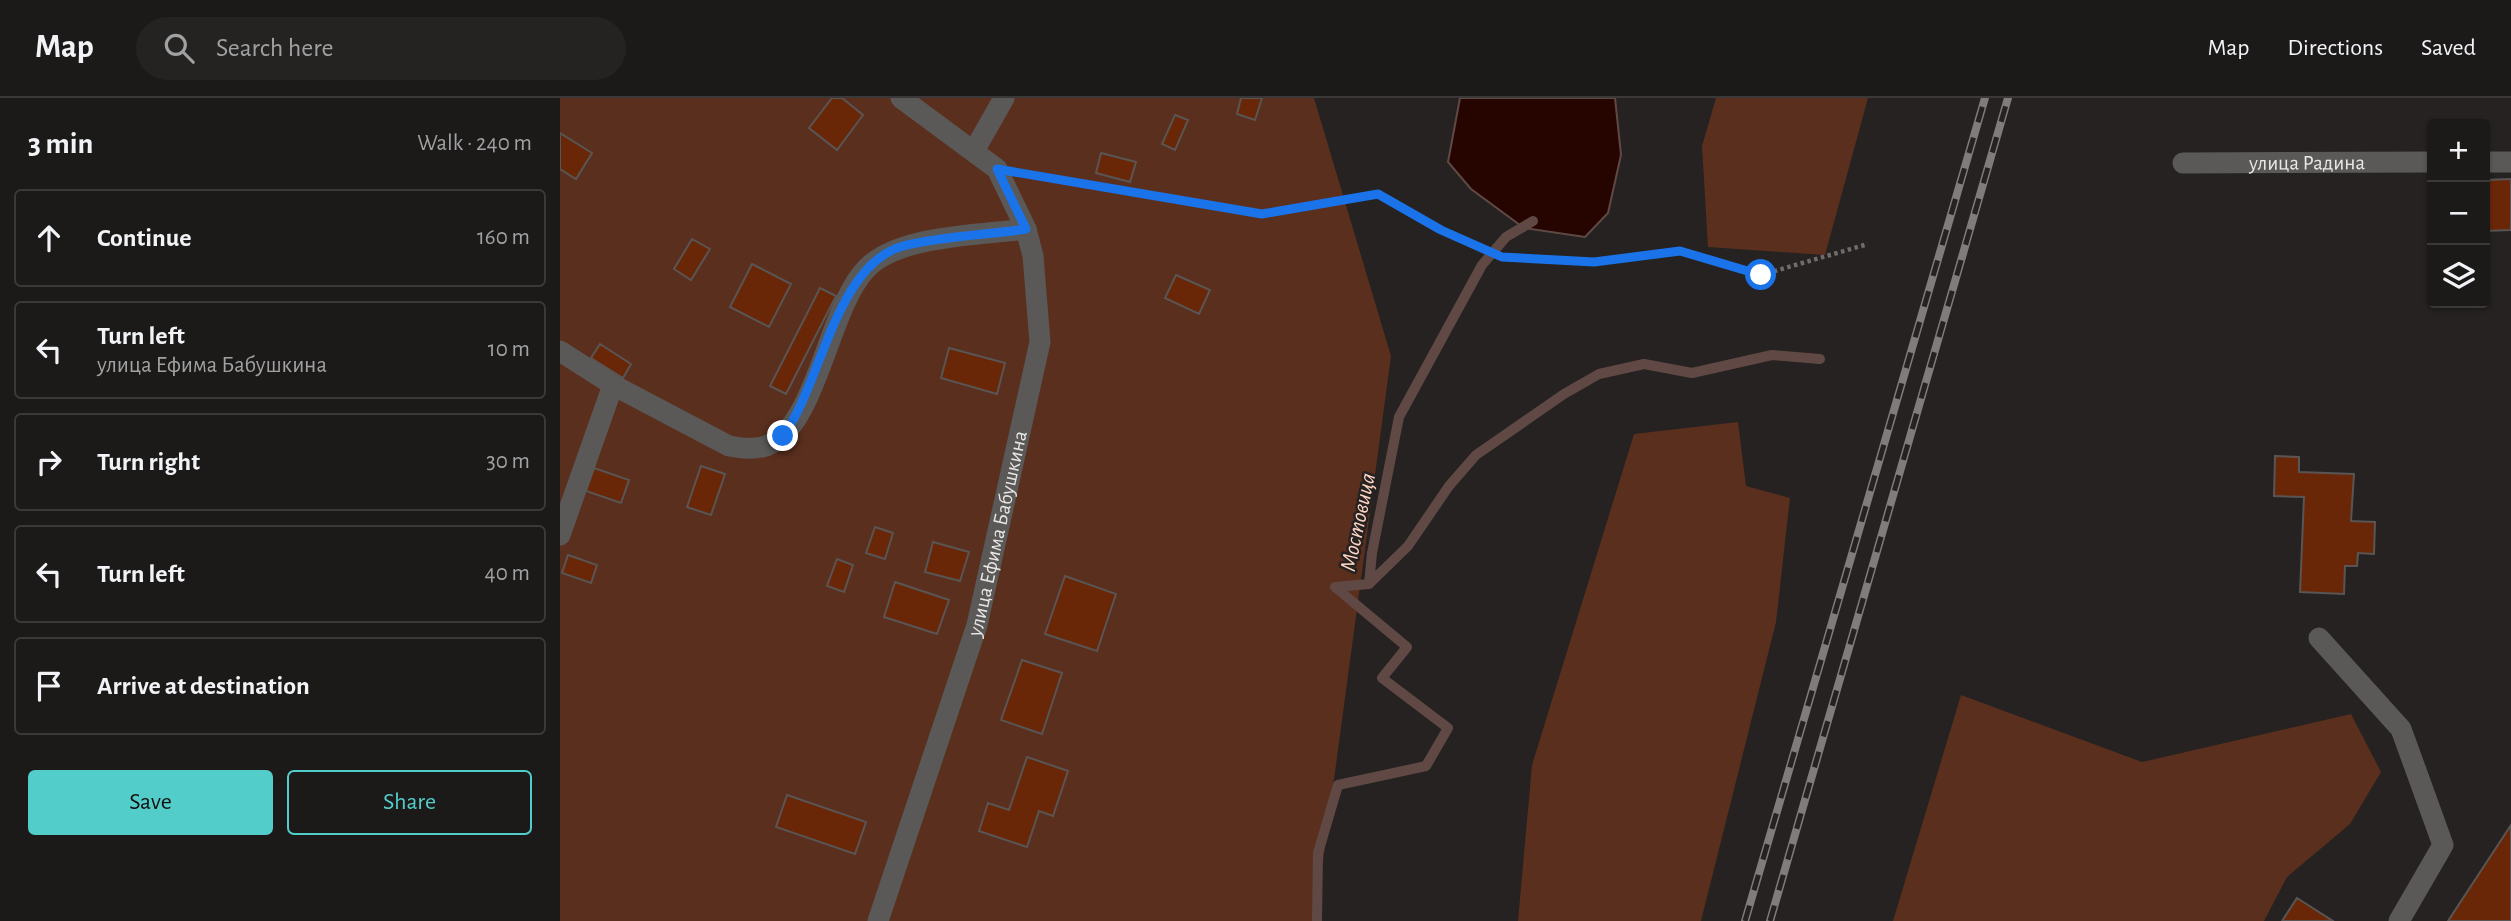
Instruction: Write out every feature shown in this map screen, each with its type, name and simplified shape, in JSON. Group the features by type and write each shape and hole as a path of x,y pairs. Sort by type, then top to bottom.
{"street":[{"name":"улица Ефима Бабушкина","path":"878,921 977,625 1040,342 1032,256 1026,229 997,169 901,98"},
{"path":"974,151 1004,98"},
{"name":"улица Радина","path":"2183,163 2427,162"},
{"path":"2490,162 2511,162"},
{"path":"560,351 613,385 729,446 748,449 766,446 783,436 798,415 851,290 866,268 883,255 903,246 1026,229"},
{"path":"560,535 613,385"},
{"path":"2319,638 2401,729 2443,845 2399,921"}],"path":[{"path":"997,169 1262,214 1378,194 1441,230 1502,257 1594,262 1680,251 1761,275 1868,244"}],"shaded area":[{"path":"560,98 1314,98 1391,356 1315,921 560,921"},
{"path":"1460,98 1615,98 1621,155 1608,213 1585,237 1524,228 1471,189 1448,162"},
{"path":"1716,98 1868,98 1825,255 1708,247 1702,146"},
{"path":"1738,422 1746,486 1790,498 1776,622 1701,921 1518,921 1532,765 1634,434"},
{"path":"1961,695 2142,762 2351,714 2381,772 2350,824 2287,877 2264,921 1893,921"}],"building":[{"path":"832,98 842,98 863,115 837,150 809,128"},
{"path":"1241,98 1262,98 1255,120 1237,114"},
{"path":"1175,115 1188,120 1175,150 1162,144"},
{"path":"560,133 592,153 576,179 560,169"},
{"path":"1101,153 1136,162 1130,182 1096,173"},
{"path":"2511,179 2511,230 2490,231 2490,180"},
{"path":"692,239 710,249 691,280 674,269"},
{"path":"752,264 791,284 769,327 730,307"},
{"path":"1176,275 1210,290 1199,314 1165,298"},
{"path":"820,288 836,296 786,394 770,386"},
{"path":"600,344 631,364 623,378 591,358"},
{"path":"949,348 1005,363 997,394 941,378"},
{"path":"2275,456 2299,457 2299,472 2354,474 2351,521 2375,522 2374,554 2358,553 2357,566 2345,566 2344,594 2300,592 2304,497 2274,496"},
{"path":"701,466 725,474 711,515 687,507"},
{"path":"594,468 629,480 621,503 586,491"},
{"path":"875,527 893,533 885,559 866,553"},
{"path":"933,542 969,552 960,581 925,572"},
{"path":"568,555 597,565 591,583 562,573"},
{"path":"837,559 853,565 844,592 827,586"},
{"path":"1065,576 1116,594 1097,651 1045,634"},
{"path":"895,582 949,600 937,634 884,617"},
{"path":"1022,660 1062,673 1042,734 1001,720"},
{"path":"1027,757 1068,771 1053,816 1039,811 1027,847 979,831 988,803 1009,810"},
{"path":"787,795 866,822 855,854 776,827"},
{"path":"2511,825 2511,921 2448,921"},
{"path":"2297,898 2333,921 2282,921"}],"waterway":[{"name":"Мостовица","path":"1317,921 1318,853 1338,785 1426,766 1448,728 1382,678 1407,647 1335,587 1369,584 1372,553 1399,417 1482,265 1506,237 1533,221"},
{"path":"1369,584 1408,546 1449,486 1476,455 1564,394 1599,374 1644,364 1692,373 1772,355 1820,359"}],"railway":[{"path":"1745,921 1985,98"},
{"path":"1770,921 2008,98"}],"route":[{"path":"783,436 798,415 851,290 866,268 883,255 903,246 1026,229 997,169 1262,214 1378,194 1441,230 1502,257 1594,262 1680,251 1761,275"}]}
